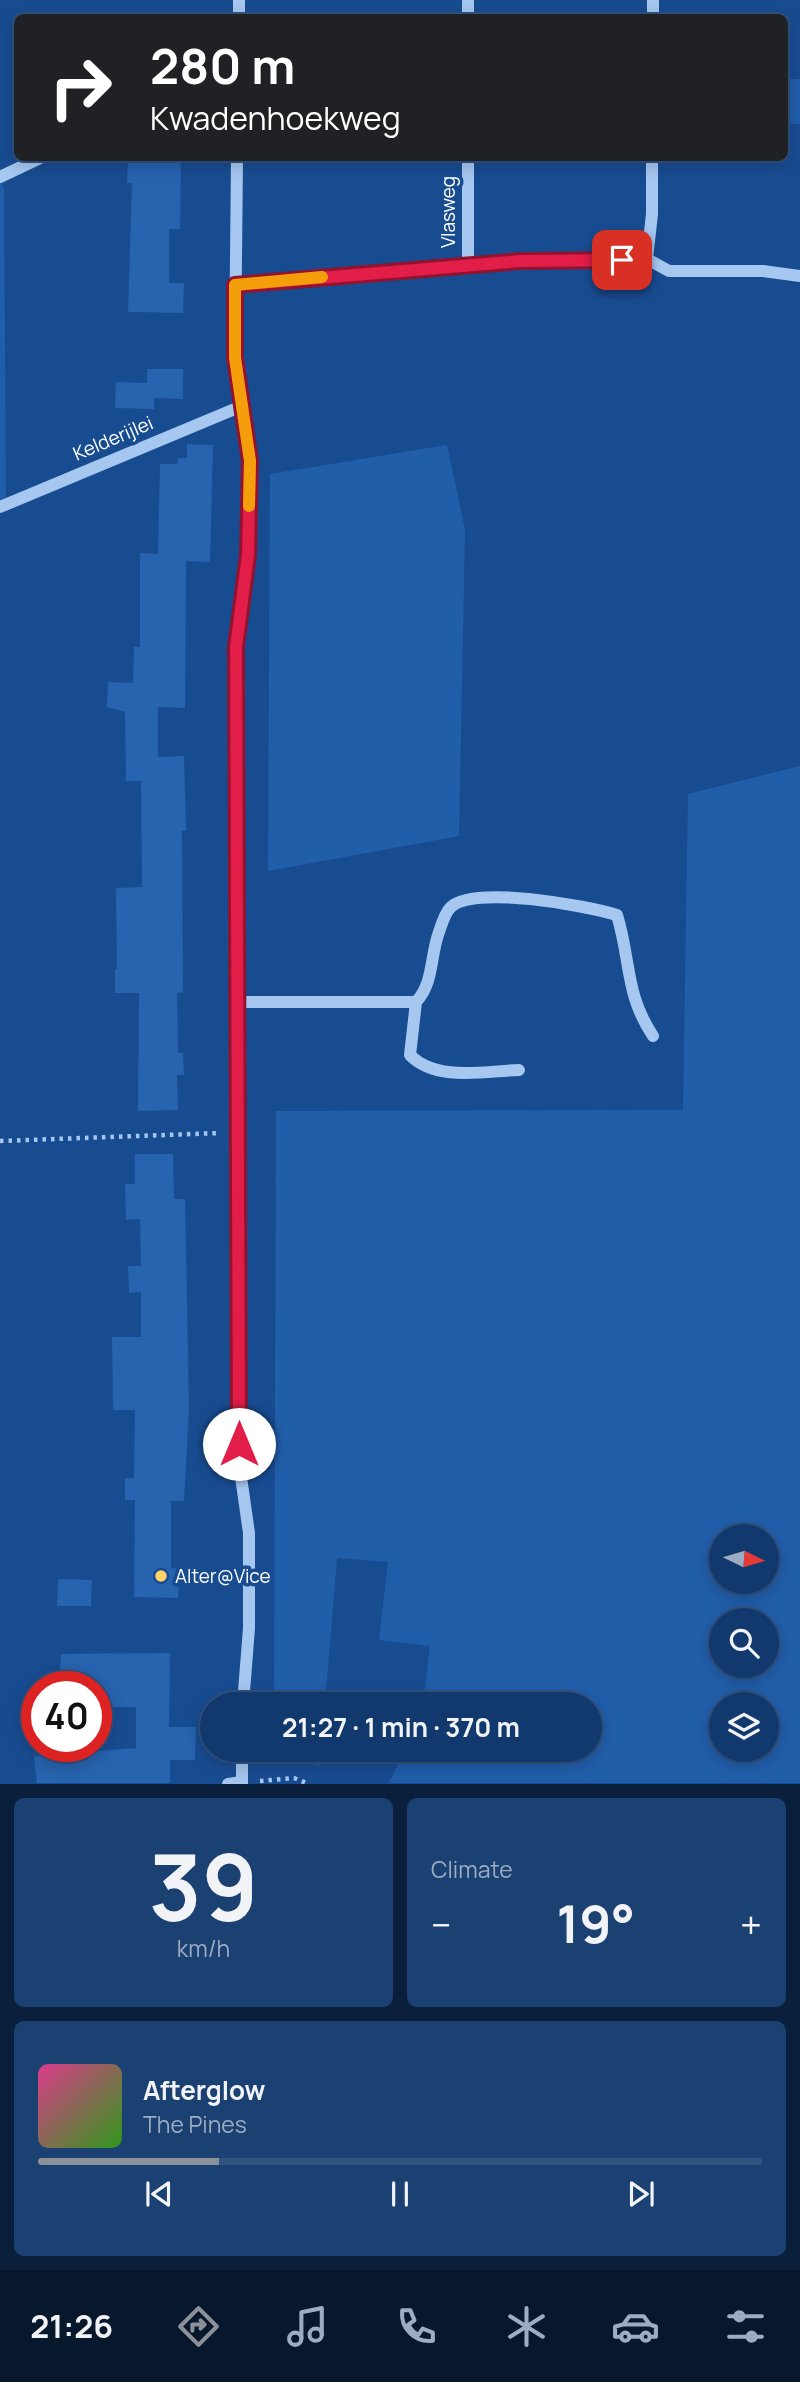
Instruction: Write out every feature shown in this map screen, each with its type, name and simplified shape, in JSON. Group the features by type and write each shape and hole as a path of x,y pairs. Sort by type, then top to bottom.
{"street":[{"path":"0,177 34,161"},
{"path":"237,161 235,358 250,461 248,555 236,647 240,1470 249,1533 249,1628 244,1692"},
{"name":"Vlasweg","path":"468,161 468,267"},
{"path":"647,259 652,214 652,161"},
{"path":"235,285 521,261 647,259 670,271 763,271 800,276"},
{"name":"Kelderijlei","path":"0,507 242,406"},
{"path":"519,1070 447,1072 426,1068 411,1055 416,1002 428,984 438,934 450,908 463,900 492,896 617,915 631,992 642,1019 653,1036"},
{"path":"237,1002 416,1002"},
{"path":"228,1783 242,1783 242,1762"}],"path":[{"path":"0,1141 237,1133"},
{"path":"242,1783 294,1779 309,1783"}],"shaded area":[{"path":"788,79 800,79 800,124 788,124"},
{"path":"0,177 4,190 6,504 0,507"},
{"path":"447,445 465,530 459,836 268,871 270,474"},
{"path":"800,766 800,1783 389,1783 399,1762 602,1762 602,1692 424,1692 430,1646 379,1640 388,1562 337,1558 326,1692 274,1692 276,1111 683,1110 688,794"}],"building":[{"path":"128,161 181,161 180,229 169,229 169,283 184,283 183,313 128,312 132,183 127,183"},
{"path":"147,369 183,369 183,399 154,398 154,409 115,408 116,382 147,383"},
{"path":"187,444 213,445 210,562 186,561 185,708 158,707 158,757 184,756 186,831 182,831 183,992 177,993 178,1053 183,1053 184,1075 177,1075 178,1110 138,1111 139,993 115,993 115,969 116,888 142,887 141,781 126,781 125,712 107,707 108,682 133,683 134,647 140,647 140,553 158,554 160,464 177,464 178,458 187,458"},
{"path":"135,1154 173,1154 174,1199 185,1199 189,1409 184,1501 171,1501 171,1568 179,1569 178,1598 134,1597 135,1500 125,1500 125,1478 134,1478 135,1410 113,1410 112,1337 141,1337 141,1292 129,1293 128,1266 141,1266 140,1219 126,1220 125,1184 135,1184"},
{"path":"58,1579 92,1580 91,1606 57,1606"},
{"path":"170,1653 169,1727 196,1727 195,1760 170,1760 170,1783 37,1783 35,1762 112,1762 112,1750 136,1748 136,1707 112,1707 112,1671 60,1671 61,1654"}],"slow traffic":[{"path":"249,506 250,461 235,358 235,285 322,277"}],"place":[{"name":"Alter@Vice","path":"161,1576"}],"route":[{"path":"239,1444 236,647 248,555 250,461 235,358 235,285 521,261 622,260"}]}
